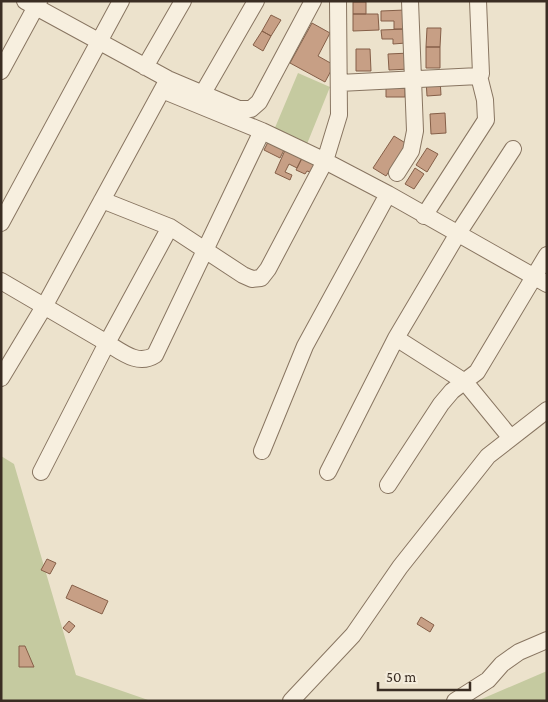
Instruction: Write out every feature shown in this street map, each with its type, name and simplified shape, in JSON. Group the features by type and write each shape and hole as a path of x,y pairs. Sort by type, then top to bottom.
{"street":[{"path":"1,222 100,43 121,1"},
{"path":"145,67 183,1"},
{"path":"203,93 256,1"},
{"path":"165,84 203,93 239,108 251,108 259,102 313,1"},
{"path":"102,200 170,227 204,251 252,279 261,278 268,269 324,161 339,115 338,1"},
{"path":"397,173 411,151 415,131 411,78 410,1"},
{"path":"424,216 486,120 486,105 479,76 481,74 478,1"},
{"path":"1,71 33,3 145,67 165,84 388,194 457,235 541,280"},
{"path":"339,83 479,76"},
{"path":"1,378 45,305 165,84"},
{"path":"1,281 138,360 148,359 155,355 262,131"},
{"path":"328,472 396,338 457,235 513,149"},
{"path":"262,451 305,346 388,194"},
{"path":"41,472 107,343 170,227"},
{"path":"388,485 441,404 452,391 476,372 541,280 547,255"},
{"path":"396,338 465,382 510,437"},
{"path":"291,701 353,636 400,567 443,516 488,456 547,410"},
{"path":"455,701 488,680 502,664 518,652 547,640"}],"green space":[{"path":"298,73 330,87 307,144 274,130"},
{"path":"1,456 14,464 76,675 151,701 1,701"},
{"path":"547,671 547,701 477,701"}],"building":[{"path":"353,2 366,2 366,14 353,14"},
{"path":"405,10 406,29 394,29 394,21 381,21 381,11"},
{"path":"353,14 378,14 379,30 353,31"},
{"path":"271,15 281,20 271,36 262,31"},
{"path":"312,23 330,33 318,56 334,65 325,82 290,63"},
{"path":"427,28 441,28 440,47 426,47"},
{"path":"406,29 406,43 393,44 393,39 382,39 381,30"},
{"path":"262,31 271,36 263,51 253,45"},
{"path":"426,47 440,47 440,68 426,68"},
{"path":"356,49 370,49 371,71 356,71"},
{"path":"410,53 410,69 389,70 388,54"},
{"path":"440,79 441,95 427,96 426,80"},
{"path":"386,86 405,86 405,97 386,97"},
{"path":"445,113 446,133 431,134 430,114"},
{"path":"394,136 407,144 386,176 373,168"},
{"path":"269,140 285,148 280,158 264,150"},
{"path":"286,148 303,156 297,168 289,164 285,172 292,175 290,180 275,173"},
{"path":"427,148 438,154 427,172 416,165"},
{"path":"303,156 321,164 316,174 307,171 305,174 296,170"},
{"path":"415,168 424,174 414,189 405,184"},
{"path":"47,559 56,563 50,574 41,570"},
{"path":"72,585 108,601 102,614 66,598"},
{"path":"421,617 434,625 430,632 417,624"},
{"path":"69,621 75,626 69,633 63,628"},
{"path":"19,646 25,646 34,667 19,667"}]}
